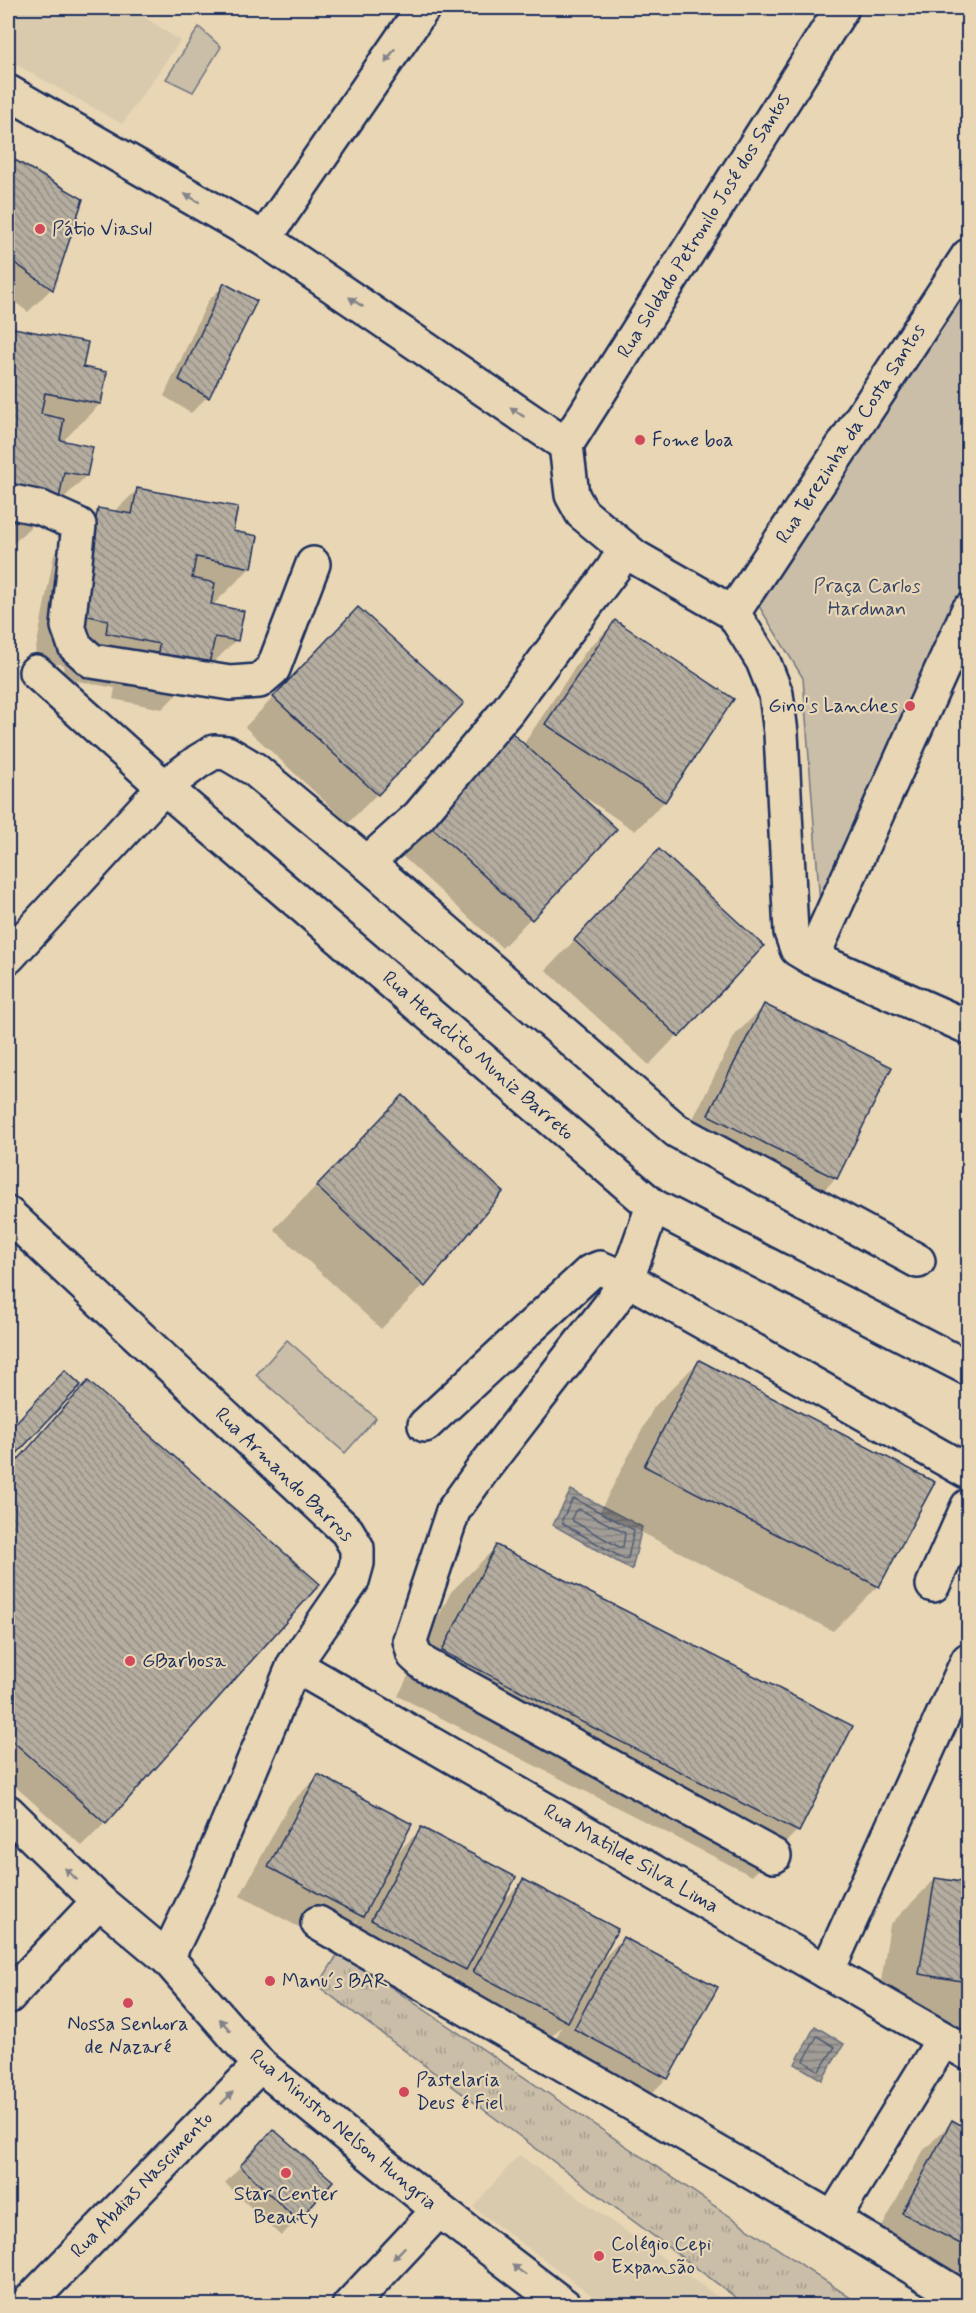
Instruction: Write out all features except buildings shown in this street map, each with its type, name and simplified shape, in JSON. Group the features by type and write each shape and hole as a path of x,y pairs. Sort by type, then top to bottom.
{"street":[{"path":"264,239 423,8"},
{"name":"Rua Soldado Petronilo José dos Santos","path":"566,445 843,8"},
{"path":"8,92 264,239 566,445 573,495 582,513 635,557 733,613 763,661 776,694 781,733 791,933 797,949 812,958 969,1027"},
{"name":"Rua Terezinha da Costa Santos","path":"733,613 969,256"},
{"path":"8,501 41,508 79,525 68,626 75,646 92,662 230,683 259,681 273,669 313,564"},
{"path":"367,863 419,816 508,710 613,569 625,549"},
{"path":"812,958 969,610"},
{"name":"Rua Heraclito Muniz Barreto","path":"36,672 164,787 653,1206 969,1368"},
{"path":"8,957 164,787 206,756 214,752 227,753 254,769 367,863 677,1131 918,1261"},
{"path":"653,1206 627,1279 453,1511 410,1640 414,1655 424,1664 774,1856"},
{"name":"Rua Armando Barros","path":"8,1214 347,1531 357,1548 357,1563 352,1581 294,1665 202,1886 167,1958"},
{"path":"425,1425 590,1272 600,1268 627,1279 969,1472"},
{"path":"933,1585 969,1506"},
{"path":"827,1972 969,1660"},
{"name":"Rua Matilde Silva Lima","path":"294,1665 956,2047"},
{"name":"Rua Ministro Nelson Hungria","path":"8,1812 99,1901 167,1958 260,2065 439,2210 565,2306"},
{"path":"8,1997 99,1901"},
{"path":"318,1923 833,2219 969,2301"},
{"path":"833,2219 956,2047"},
{"name":"Rua Abdias Nascimento","path":"25,2306 260,2065"},
{"path":"349,2306 439,2210"}],"shaded area":[{"path":"8,8 131,8 180,41 122,124 8,60"},
{"name":"Colégio Cepi Expansão","path":"519,2155 729,2305 605,2305 473,2207"}],"green space":[{"path":"199,27 221,47 193,92 166,79"},
{"name":"Praça Carlos Hardman","path":"968,266 968,604 822,930 803,678 754,598"},
{"path":"287,1340 376,1418 345,1453 256,1375"},
{"path":"339,1952 861,2305 746,2305 318,1986"}],"water":[{"path":"571,1490 642,1527 632,1570 553,1525"},
{"path":"815,2026 844,2044 822,2080 795,2064"}],"place":[{"name":"Pátio Viasul","path":"40,229"},
{"name":"Fome boa","path":"640,440"},
{"name":"Gino's Lanches","path":"910,706"},
{"name":"GBarbosa","path":"130,1661"},
{"name":"Manu´s BAR","path":"270,1981"},
{"name":"Nossa Senhora de Nazaré","path":"128,2003"},
{"name":"Pastelaria Deus é Fiel","path":"404,2092"},
{"name":"Star Center Beauty","path":"286,2173"},
{"name":"Colégio Cepi Expansão","path":"599,2256"}]}
